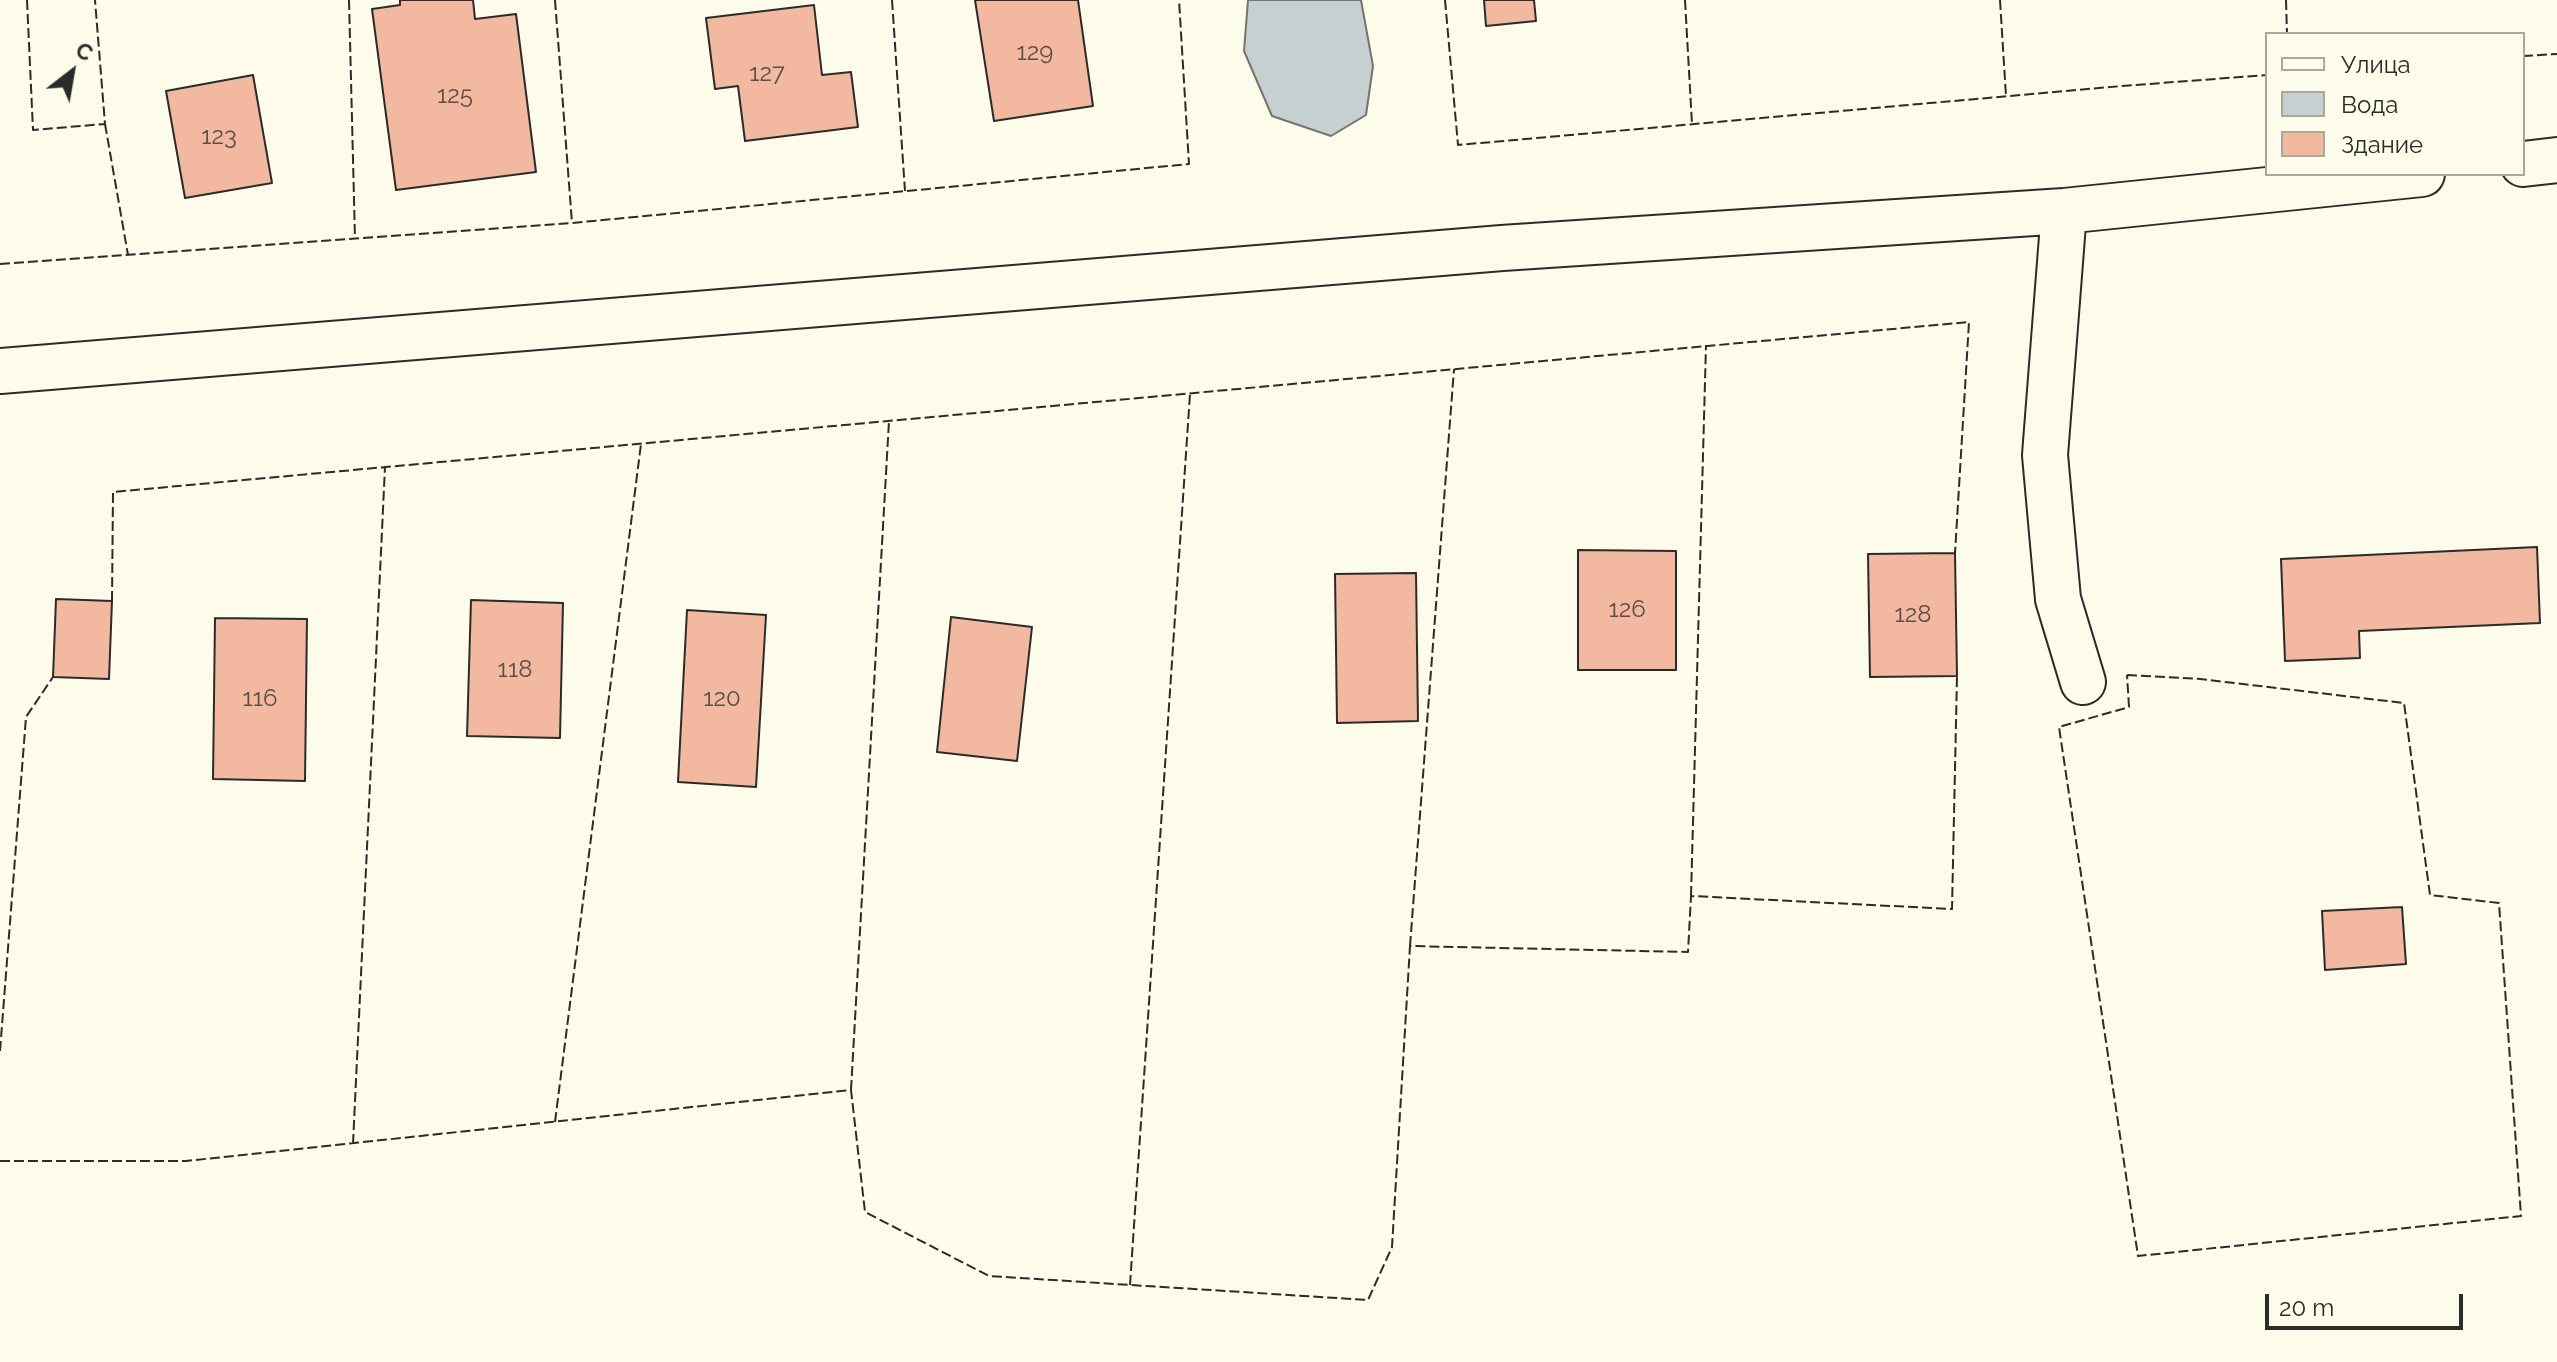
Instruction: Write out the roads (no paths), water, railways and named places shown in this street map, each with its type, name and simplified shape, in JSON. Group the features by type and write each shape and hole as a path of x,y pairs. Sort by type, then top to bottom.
{"street":[{"path":"2525,164 2557,160"},
{"path":"0,371 1502,248 2064,211 2403,176"},
{"path":"2064,211 2045,455 2058,599 2083,682"}],"water":[{"path":"1248,0 1361,0 1373,66 1366,115 1331,136 1272,116 1244,51"}]}
